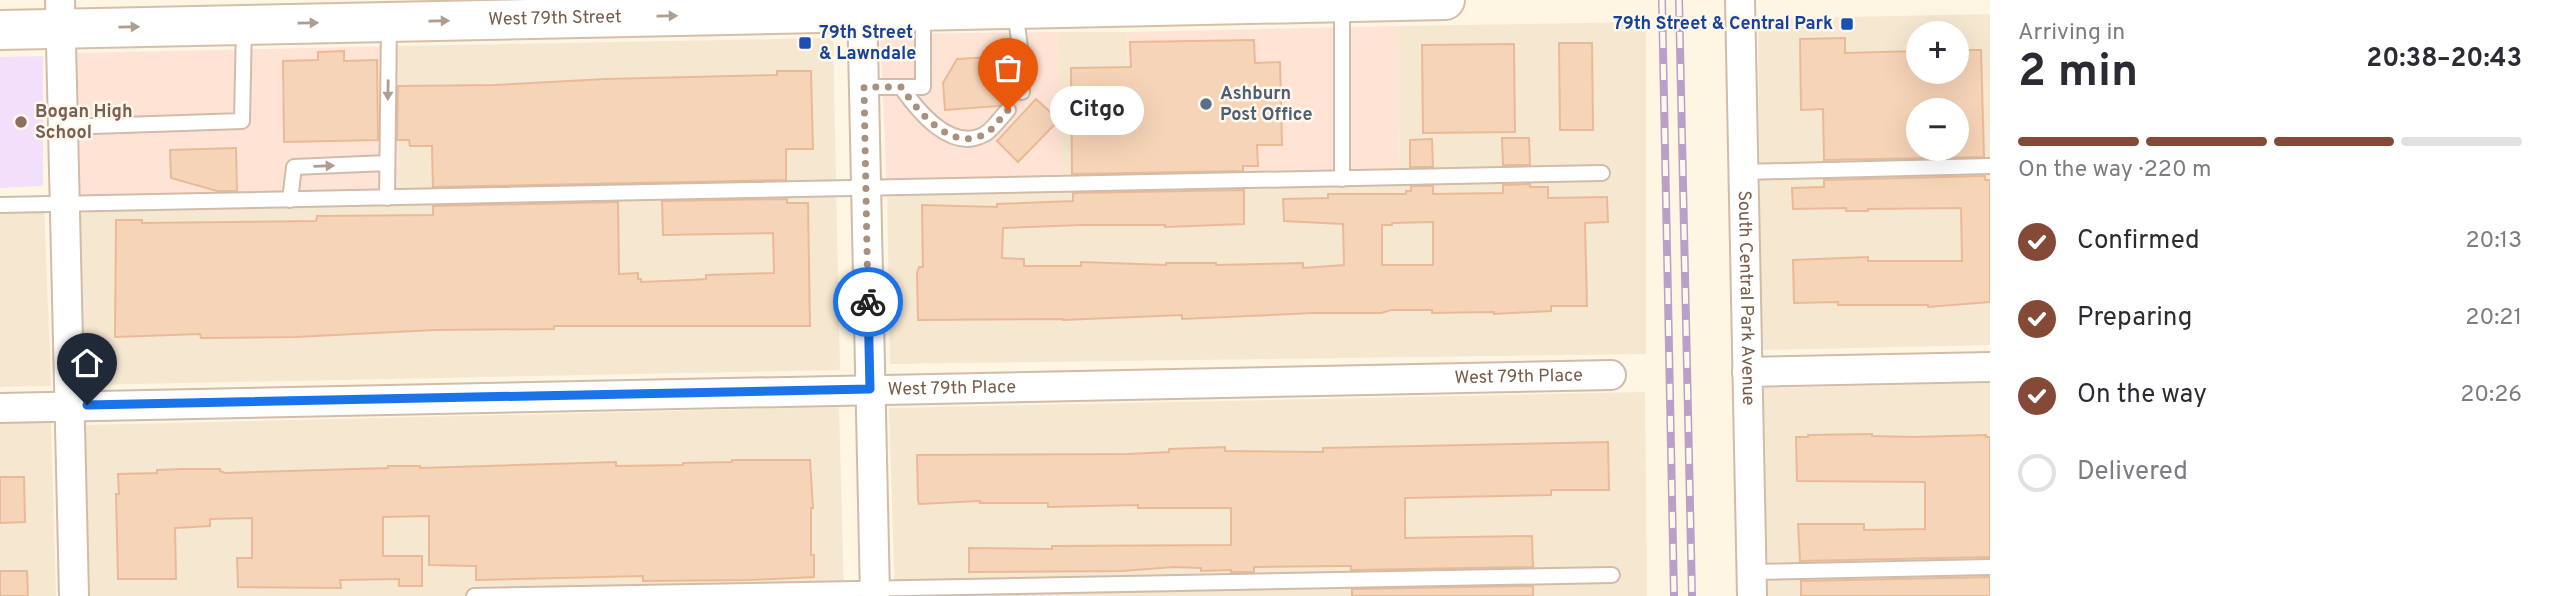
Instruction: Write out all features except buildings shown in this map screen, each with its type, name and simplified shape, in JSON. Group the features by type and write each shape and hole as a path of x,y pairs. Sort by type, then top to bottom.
{"main road":[{"name":"West 79th Street","path":"0,30 60,14 244,25 346,11 389,22 862,6 923,10 1015,4 1445,0"}],"street":[{"name":"South Central Park Avenue","path":"1740,0 1752,584"},
{"path":"862,6 875,593"},
{"path":"60,14 74,596"},
{"path":"1747,372 1990,367"},
{"name":"West 79th Place","path":"0,408 1611,375"}],"lane":[{"path":"1342,2 1342,179"},
{"path":"1015,4 1021,55 1021,92"},
{"path":"864,87 923,87 923,10"},
{"path":"387,198 389,22"},
{"path":"63,127 242,121 244,25"},
{"path":"901,87 918,110 946,133 968,139 986,134 1008,110"},
{"path":"290,200 294,167 387,163"},
{"path":"1743,172 1990,166"},
{"path":"0,205 1602,173"},
{"path":"1752,584 1990,567"},
{"path":"474,596 875,593 1612,575"}],"shaded area":[{"path":"1990,14 1990,345 1761,350 1758,19"},
{"path":"1646,22 1646,354 890,364 887,189 1062,185 1057,32 1127,32 1131,183 1400,177 1398,26"},
{"path":"1398,26 1400,177 1131,184 1127,32"},
{"path":"1057,32 1063,185 887,189 880,34"},
{"path":"833,38 840,370 85,385 79,204 399,198 398,46"},
{"path":"398,46 399,198 79,204 77,53"},
{"name":"Bogan High School","path":"43,56 43,186 0,188 0,57"},
{"path":"44,204 51,386 0,387 0,205"},
{"path":"1990,383 1990,596 1767,596 1762,388"},
{"path":"1645,392 1647,596 895,596 889,408"},
{"path":"839,407 844,596 90,596 84,425"},
{"path":"51,422 56,596 0,596 0,423"}],"railway":[{"path":"1662,0 1674,596"},
{"path":"1679,0 1692,596"}],"way so far":[{"path":"868,302 864,87 901,87 918,110 946,133 968,139 986,134 1008,110"}],"place":[{"name":"79th Street & Central Park","path":"1847,24"},
{"name":"79th Street & Lawndale","path":"805,43"},
{"name":"Ashburn Post Office","path":"1206,104"},
{"name":"Citgo","path":"1008,110"},
{"name":"Bogan High School","path":"21,122"}],"route":[{"path":"87,405 870,389 868,302"}]}
